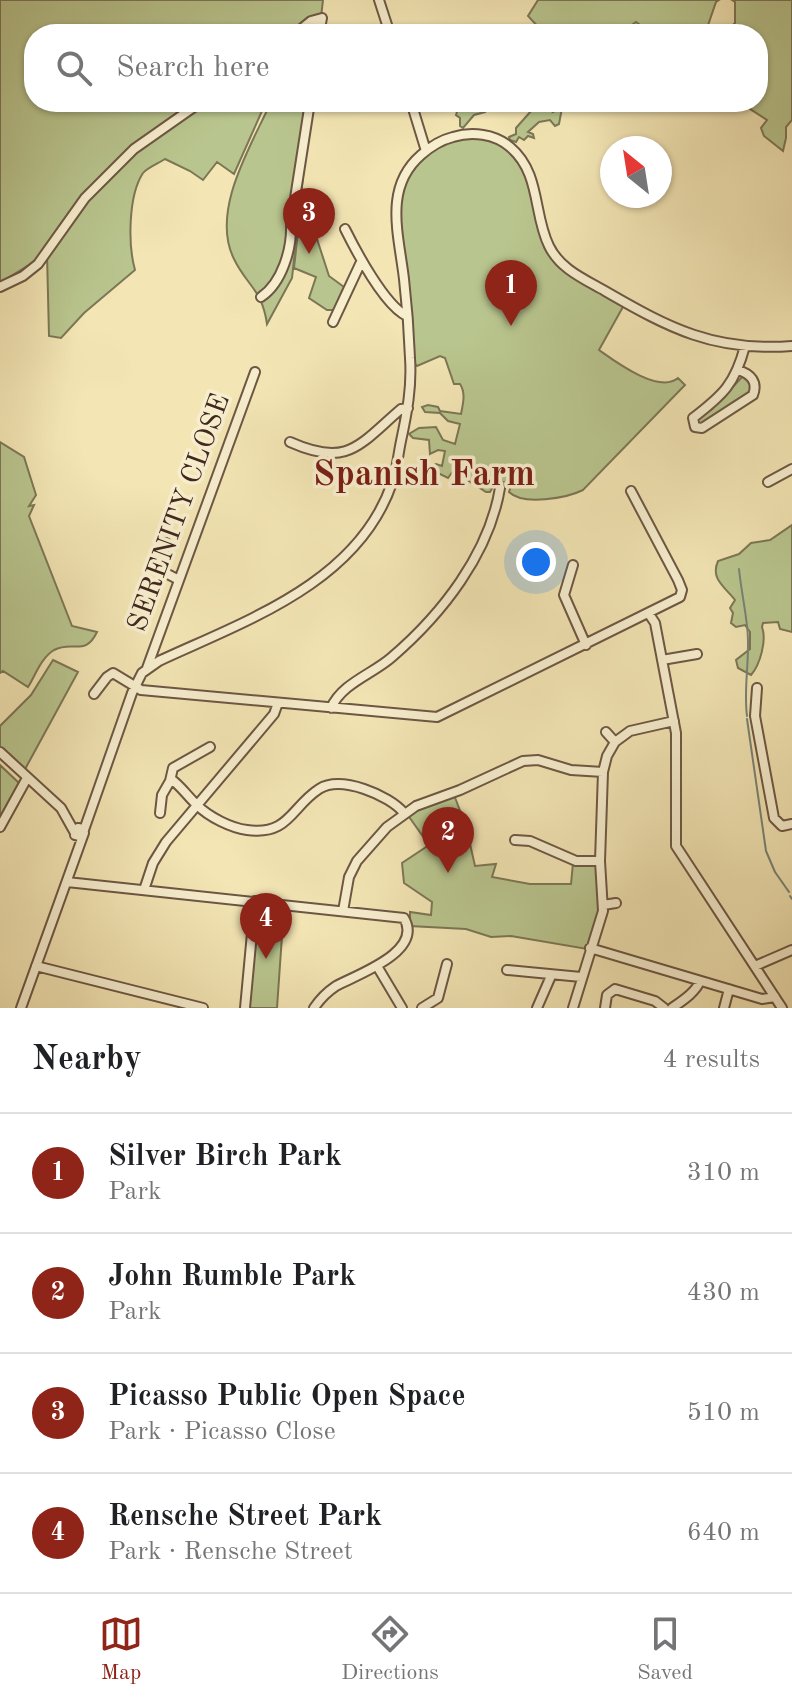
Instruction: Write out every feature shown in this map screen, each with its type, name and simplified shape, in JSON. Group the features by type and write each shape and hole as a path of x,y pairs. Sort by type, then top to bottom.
{"street":[{"path":"379,0 387,24"},
{"path":"307,24 322,18 321,24"},
{"path":"0,287 31,272 85,198 134,149 187,112"},
{"path":"261,297 269,291 283,267 292,238 291,224 308,112"},
{"path":"414,112 426,151"},
{"path":"146,669 279,606 333,566 370,527 391,487 408,408 411,375 396,204 404,175 426,151 446,139 467,134 481,135 501,141 517,154 528,171 546,240 563,266 673,328 704,340 745,346 792,346"},
{"path":"345,229 361,262 398,311 407,316"},
{"path":"333,322 361,262"},
{"path":"738,370 753,379 753,395 702,428 695,427 693,418 712,405 733,381 745,346"},
{"name":"SERENITY CLOSE","path":"21,1008 67,882 79,829 135,686 146,669 255,372"},
{"path":"290,442 319,454 343,452 364,441 401,409 408,408"},
{"path":"768,482 792,469"},
{"path":"331,708 339,694 392,658 460,587 494,517 500,488"},
{"path":"94,694 112,673 141,690 437,717 679,598 682,592 678,580 631,491"},
{"path":"166,543 158,569 179,580"},
{"path":"573,565 564,595 586,645"},
{"path":"649,614 655,623 674,721 676,846 782,1008"},
{"path":"662,660 697,654"},
{"path":"758,693 755,716 774,818 782,826 792,824"},
{"path":"144,890 162,849 274,714 278,703"},
{"path":"573,1008 602,916 600,861 603,772 607,756 615,742 635,729 674,721"},
{"path":"606,732 615,742"},
{"path":"160,813 162,795 170,773 176,766 210,747"},
{"path":"0,752 61,808 79,829"},
{"path":"343,911 347,884 354,866 376,838 404,813 523,761 538,760 571,770 603,772"},
{"path":"0,827 27,778"},
{"path":"169,782 180,788 198,807 232,826 264,831 285,823 319,789 335,785 375,792 404,813"},
{"path":"515,840 530,841 576,861 600,861"},
{"path":"67,882 402,917 407,922 407,931 399,949 377,966 335,987 314,1008"},
{"path":"245,1008 255,901"},
{"path":"603,905 616,903"},
{"path":"590,948 762,999 775,997"},
{"path":"755,966 792,950"},
{"path":"422,1008 438,998 447,964"},
{"path":"36,966 203,1008"},
{"path":"377,966 402,1008"},
{"path":"507,970 581,977"},
{"path":"537,1008 551,976"},
{"path":"672,1008 706,987 704,982"},
{"path":"605,1008 608,992 617,989 655,1001 664,1008"},
{"path":"724,1008 729,989"}],"green space":[{"path":"0,0 323,0 320,24 24,24 24,112 262,112 234,174 217,162 203,180 165,159 143,173 132,207 131,248 135,270 84,313 61,338 49,336 47,254 0,283"},
{"path":"538,0 719,0 708,24 535,24 528,16"},
{"path":"732,0 792,0 792,120 786,127 783,151 764,136 761,128 767,120 755,112 768,112 768,24 734,24 735,2"},
{"path":"266,112 310,112 292,278 267,324 262,303 234,259 228,240 230,200 244,158"},
{"path":"457,112 485,112 474,115 463,128"},
{"path":"530,112 561,112 559,124 555,126 550,120 539,122 528,132 534,138 528,136 524,140 519,137 516,142 510,140 509,137 516,134 516,128"},
{"path":"480,136 502,144 526,173 547,249 624,305 599,350 649,379 670,382 678,378 685,385 583,490 567,496 524,499 509,492 511,486 504,482 496,482 490,492 486,492 453,471 448,478 436,472 431,474 426,469 436,464 442,466 445,451 430,454 429,440 413,438 409,434 419,428 436,427 443,440 455,444 460,424 448,421 440,413 425,412 422,407 428,405 438,407 440,411 461,414 463,395 460,384 454,384 445,358 440,356 417,366 413,361 400,230 402,193 416,162 430,149 449,140"},
{"path":"299,223 317,239 329,276 344,287 334,310 327,310 309,298 316,277 294,268"},
{"path":"744,375 748,377 754,393 698,426 696,419 712,409"},
{"path":"0,442 24,457 36,495 29,506 34,505 29,516 72,626 97,632 88,644 61,647 49,653 28,687 3,671 0,673"},
{"path":"792,525 792,632 780,629 778,622 763,623 762,652 751,675 738,668 736,660 750,649 750,632 745,625 736,627 731,623 733,613 730,608 735,600 717,578 716,567 718,561 739,554 751,543 770,540"},
{"path":"53,660 78,672 24,771 0,748 0,726 31,695"},
{"path":"0,765 19,783 0,817"},
{"path":"454,795 466,826 475,866 496,864 492,877 530,884 571,884 573,863 597,866 600,915 587,949 511,936 491,937 466,929 410,926 410,912 431,915 432,902 404,883 402,863 429,845 407,814"},
{"path":"259,906 284,907 277,1008 248,1008"}],"waterway":[{"path":"739,569 748,637 747,716"},
{"path":"747,719 766,851 775,872 789,892"}],"place":[{"name":"Picasso Public Open Space","path":"309,254"},
{"name":"Silver Birch Park","path":"511,326"},
{"name":"John Rumble Park","path":"448,873"},
{"name":"Rensche Street Park","path":"266,959"}],"district":[{"name":"Spanish Farm","path":"424,476"}]}
